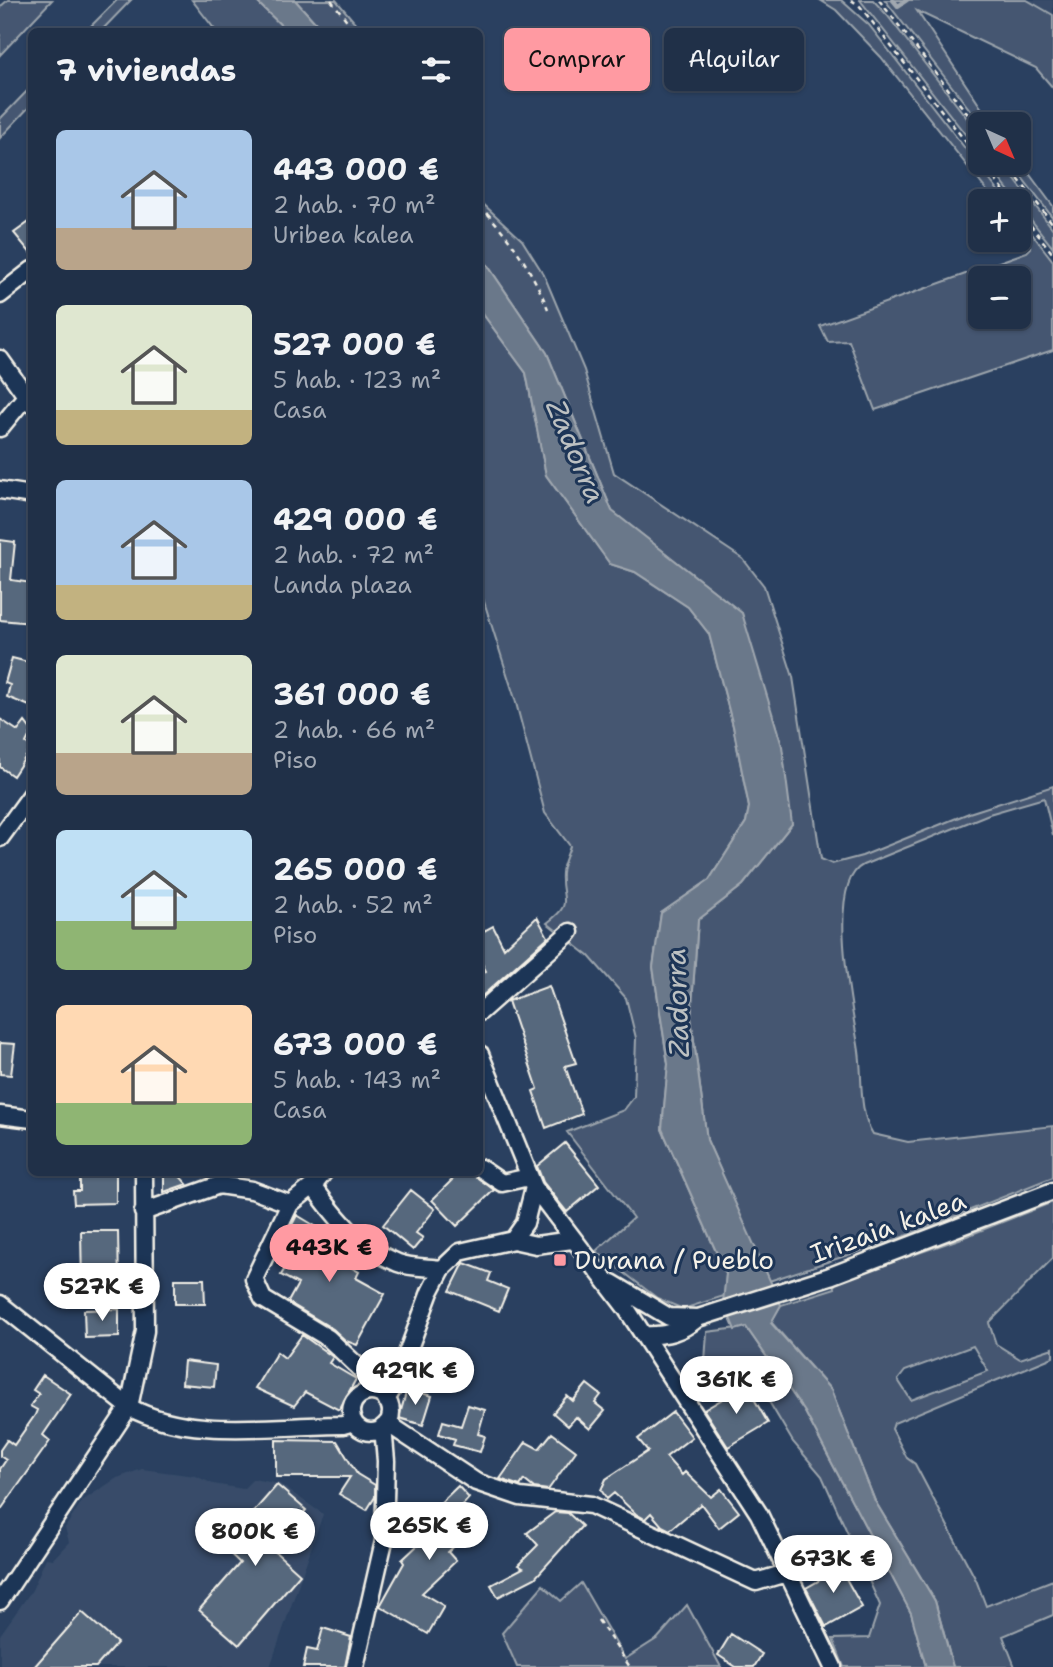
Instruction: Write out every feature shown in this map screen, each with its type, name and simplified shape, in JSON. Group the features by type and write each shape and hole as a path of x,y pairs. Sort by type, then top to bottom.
{"street":[{"path":"0,295 28,273"},
{"path":"0,359 28,399"},
{"path":"0,428 28,401"},
{"path":"0,490 28,494"},
{"path":"0,838 28,800"},
{"path":"483,1009 570,932"},
{"path":"483,1062 531,1182 644,1335 759,1514 833,1667"},
{"path":"0,1115 28,1118"},
{"path":"483,1170 502,1183 531,1182"},
{"path":"0,1601 128,1407 145,1331 144,1176"},
{"path":"321,1176 313,1186 290,1203 254,1279 263,1299 328,1338 367,1375 391,1412 385,1425 384,1541 355,1667"},
{"path":"513,1240 525,1223 531,1182"},
{"path":"143,1212 219,1185 252,1190 290,1203"},
{"path":"313,1186 339,1222 363,1243 399,1263 442,1269"},
{"name":"Irizaia kalea","path":"604,1279 669,1317 698,1318 830,1276 1053,1191"},
{"path":"572,1240 536,1245 513,1240 460,1252 442,1269 430,1292 396,1383 379,1396 355,1400 351,1412 354,1422 365,1431 385,1425 476,1482 520,1497 591,1505 756,1582 786,1573"},
{"path":"5,1308 128,1407 150,1419 177,1426 343,1425 354,1422"},
{"path":"644,1335 669,1317"},
{"name":"Irizaia kalea","path":"644,1335 682,1331 698,1318"},
{"path":"669,1375 664,1353 666,1343 673,1333"}],"path":[{"path":"331,0 353,28"},
{"path":"851,0 859,5 968,144"},
{"path":"879,0 968,115"},
{"path":"992,175 1003,189"},
{"path":"1015,175 1053,224"},
{"path":"483,209 504,229 548,309"},
{"path":"1031,226 1053,254"},
{"path":"598,1620 630,1667"}],"shaded area":[{"path":"8,0 52,0 0,55 0,7"},
{"path":"117,0 131,0 104,28 89,28"},
{"path":"192,0 255,0 284,28 214,28"},
{"path":"295,0 336,0 359,28 320,28"},
{"path":"820,0 841,0 869,25 968,152 968,167 881,57 836,10"},
{"path":"860,0 873,0 887,15 968,120 968,138"},
{"path":"885,0 1027,0 1053,15 1053,88 1036,68 917,11 984,112 972,112"},
{"path":"1027,0 1053,0 1053,15"},
{"path":"28,90 28,108 0,138 0,119"},
{"path":"974,175 986,175 997,189 986,189"},
{"path":"996,175 1011,175 1022,189 1007,189"},
{"path":"1020,175 1030,175 1053,206 1053,218 1031,189"},
{"path":"1031,201 1053,229 1053,248 1031,220"},
{"path":"483,204 522,240 544,275 584,370 614,473 743,559 764,586 793,677 821,859 832,864 862,856 969,813 1053,786 1053,835 1044,798 989,814 863,865 851,877 845,897 843,923 844,952 859,1051 863,1105 873,1134 908,1142 1053,1126 1053,1177 900,1238 769,1281 707,1140 691,1018 698,920 743,885 792,824 742,613 612,511 547,353 483,258"},
{"path":"1031,233 1053,261 1053,350 875,410 849,341 828,342 820,326 968,273 968,329 1031,329 1031,266 988,266 1031,252"},
{"path":"483,314 526,373 546,475 610,564 635,572 688,607 709,634 733,726 749,807 746,822 709,880 661,913 653,967 668,1064 662,1129 726,1274 724,1296 683,1309 657,1298 596,1251 633,1218 567,1132 624,1110 634,1097 636,1038 626,998 589,956 547,923 564,905 562,870 570,846 545,813 515,699 483,598"},
{"path":"1053,1202 1053,1258 989,1323 996,1344 1020,1359 1053,1348 1053,1357 894,1423 892,1429 907,1458 915,1464 976,1580 986,1606 1053,1580 1053,1615 1003,1636 1015,1667 953,1667 935,1601 875,1501 831,1390 771,1322 781,1305 835,1288 834,1282 959,1239","holes":["973,1346 988,1371 911,1400 898,1380 905,1371"]},
{"path":"746,1327 805,1412 911,1613 926,1667 844,1667 833,1639 869,1638 880,1605 822,1476 793,1442 768,1400 737,1377 705,1362 707,1332"},
{"path":"142,1469 196,1476 213,1484 243,1489 253,1479 280,1484 323,1514 270,1667 0,1667 0,1635 32,1590 46,1558 53,1559 69,1542 65,1528 82,1501 117,1478"},
{"path":"581,1583 625,1659 658,1638 687,1605 721,1667 517,1667 502,1633 543,1585 561,1601"}],"water":[{"path":"255,0 295,0 320,28 284,28"},
{"name":"Zadorra","path":"483,258 547,353 612,511 742,613 782,746 792,824 743,885 698,920 691,1018 707,1140 781,1305 771,1323 831,1390 875,1501 935,1601 953,1667 926,1667 911,1613 805,1412 746,1327 735,1330 723,1302 726,1274 662,1129 668,1064 653,967 661,913 709,880 746,822 749,807 733,726 709,634 688,607 635,572 610,564 546,475 526,373 483,314"}],"building":[{"path":"28,223 28,250 14,233"},
{"path":"0,540 15,542 11,580 28,582 28,623 0,620"},
{"path":"12,658 28,662 28,705 7,697 10,685 5,683"},
{"path":"0,719 18,731 25,722 28,726 28,753 13,776 0,767"},
{"path":"537,917 548,937 483,995 483,974 486,971 483,966 483,931 493,926 504,948"},
{"path":"549,986 576,1063 565,1066 582,1114 546,1128 533,1091 538,1089 508,1001"},
{"path":"0,1043 15,1044 11,1075 0,1074"},
{"path":"565,1143 599,1185 567,1212 543,1182 537,1166"},
{"path":"80,1176 116,1176 116,1203 74,1204 73,1191 80,1191"},
{"path":"164,1176 180,1176 187,1184 164,1192"},
{"path":"456,1176 476,1176 494,1190 457,1226 432,1200"},
{"path":"411,1190 435,1209 416,1233 423,1238 413,1250 383,1225"},
{"path":"297,1215 340,1241 331,1256 359,1272 356,1278 385,1294 357,1345 346,1341 333,1329 288,1302 298,1284 281,1275 300,1243 287,1235"},
{"path":"81,1231 118,1231 119,1285 82,1286"},
{"path":"464,1263 491,1273 488,1281 508,1289 499,1311 450,1291"},
{"path":"175,1279 204,1279 205,1304 175,1304"},
{"path":"119,1309 119,1337 85,1338 84,1310"},
{"path":"302,1335 333,1357 329,1363 356,1379 339,1410 305,1392 294,1406 255,1388 277,1352 285,1358"},
{"path":"184,1361 216,1365 214,1387 182,1384"},
{"path":"43,1375 71,1394 43,1435 50,1441 0,1511 0,1469 6,1460 0,1456 0,1450 7,1440 14,1445 35,1415 37,1410 30,1406 39,1394 33,1390"},
{"path":"587,1384 601,1395 595,1403 605,1411 590,1429 576,1417 568,1426 553,1413 567,1396 573,1401"},
{"path":"746,1385 768,1423 728,1447 704,1410"},
{"path":"407,1389 432,1396 423,1425 399,1418"},
{"path":"468,1405 485,1410 478,1434 485,1436 480,1452 453,1445 455,1439 439,1434 443,1421 461,1426"},
{"path":"673,1412 692,1437 666,1457 682,1475 685,1472 711,1497 721,1489 739,1512 719,1528 701,1504 670,1530 662,1526 651,1513 645,1519 614,1493 607,1499 601,1490 606,1479 648,1451 638,1439"},
{"path":"552,1433 576,1451 548,1490 534,1488 524,1480 520,1486 500,1479 526,1442 539,1449"},
{"path":"276,1440 337,1441 357,1474 375,1485 375,1497 367,1510 339,1494 350,1477 276,1477"},
{"path":"277,1485 306,1510 272,1549 300,1574 239,1645 199,1610 240,1563 223,1547"},
{"path":"458,1486 469,1498 462,1506 479,1523 448,1552 456,1561 422,1593 444,1606 428,1634 380,1606 404,1563 402,1560 419,1544 409,1533"},
{"path":"555,1512 568,1513 582,1526 535,1578 498,1597 491,1585 523,1568 518,1565 538,1545 527,1533"},
{"path":"835,1559 862,1607 826,1627 806,1588 827,1576 822,1566"},
{"path":"82,1612 117,1643 96,1667 34,1667"},
{"path":"323,1628 351,1637 345,1667 303,1667 307,1649 317,1651"},
{"path":"731,1634 762,1654 754,1667 736,1667 718,1655"}],"waterway":[{"path":"893,0 898,6 907,0"}],"place":[{"name":"Durana / Pueblo","path":"560,1260"}]}
